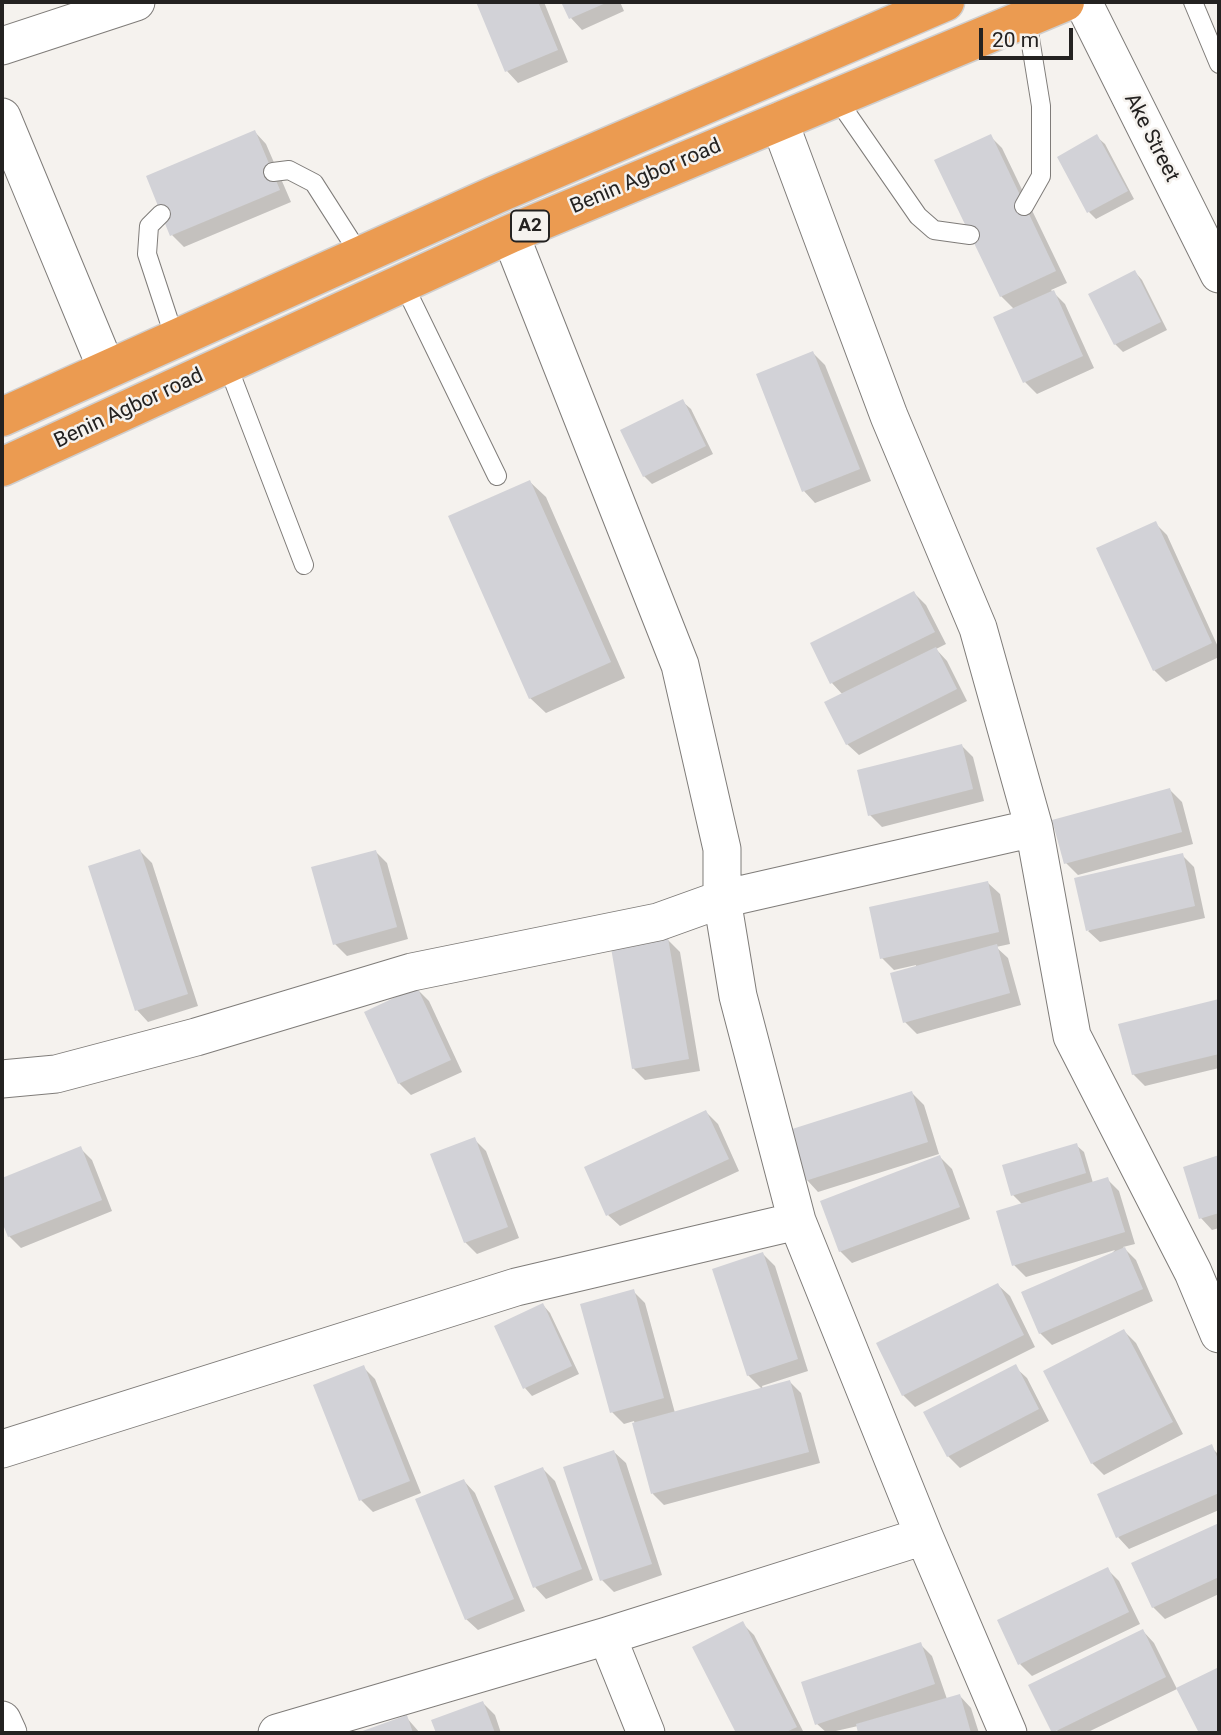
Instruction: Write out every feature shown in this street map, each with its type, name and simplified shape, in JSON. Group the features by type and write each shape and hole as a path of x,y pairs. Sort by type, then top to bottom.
{"highway":[{"name":"Benin Agbor road","path":"2,417 360,254 945,2"},
{"name":"Benin Agbor road","path":"2,467 510,234 1065,2"}],"street":[{"path":"2,46 136,2"},
{"name":"Ake Street","path":"1083,2 1219,274"},
{"path":"2,117 107,370"},
{"path":"779,121 889,416 978,628 1034,828 1072,1036 1206,1269 1219,1334"},
{"path":"510,234 680,665 722,849 722,899 738,996 797,1221 924,1536 1008,1733"},
{"path":"2,1079 56,1074 196,1037 412,972 658,922 722,899 1034,828"},
{"path":"2,1449 516,1287 797,1221"},
{"path":"277,1733 607,1636 924,1536"},
{"path":"607,1636 646,1733"},
{"path":"2,1720 8,1733"}],"lane":[{"path":"1193,2 1219,64"},
{"path":"1024,206 1041,176 1041,106 1027,20"},
{"path":"837,99 918,216 934,230 970,235"},
{"path":"273,172 289,170 314,183 360,254"},
{"path":"161,214 149,226 147,254 175,339"},
{"path":"403,283 497,475"},
{"path":"227,364 304,565"}],"building":[{"path":"476,2 538,2 558,50 505,72"},
{"path":"561,2 608,2 569,19"},
{"path":"255,130 280,190 170,236 146,176"},
{"path":"991,134 1056,271 1000,297 934,160"},
{"path":"1097,134 1128,191 1087,213 1057,157"},
{"path":"1135,270 1161,322 1114,345 1088,294"},
{"path":"1054,290 1083,356 1023,383 993,317"},
{"path":"813,351 860,469 802,492 756,374"},
{"path":"683,399 706,446 643,477 620,430"},
{"path":"530,480 611,662 529,699 448,516"},
{"path":"1156,521 1212,643 1153,671 1096,548"},
{"path":"914,591 935,632 830,684 810,643"},
{"path":"936,647 957,689 846,745 824,702"},
{"path":"962,744 973,789 868,816 857,770"},
{"path":"1170,788 1182,832 1064,864 1052,820"},
{"path":"140,849 188,994 135,1011 88,866"},
{"path":"376,850 397,927 333,945 311,867"},
{"path":"1183,853 1195,906 1086,931 1074,878"},
{"path":"988,881 999,932 880,959 869,907"},
{"path":"668,938 689,1059 632,1069 611,948"},
{"path":"997,944 1010,993 903,1023 890,973"},
{"path":"417,987 451,1060 398,1084 364,1012"},
{"path":"1219,999 1219,1054 1132,1075 1118,1024"},
{"path":"912,1091 928,1142 805,1181 789,1130"},
{"path":"706,1110 729,1159 606,1216 584,1167"},
{"path":"475,1137 508,1227 464,1243 430,1154"},
{"path":"1077,1143 1086,1173 1011,1196 1002,1165"},
{"path":"81,1146 102,1200 8,1237 2,1222 2,1178"},
{"path":"940,1155 960,1207 839,1252 820,1201"},
{"path":"1219,1155 1219,1213 1199,1219 1183,1167"},
{"path":"1108,1177 1125,1232 1012,1266 996,1211"},
{"path":"1125,1247 1143,1289 1039,1334 1021,1292"},
{"path":"763,1252 798,1359 747,1376 712,1269"},
{"path":"998,1283 1024,1335 902,1396 876,1343"},
{"path":"634,1289 664,1398 610,1413 580,1304"},
{"path":"543,1303 572,1366 523,1389 494,1326"},
{"path":"1124,1329 1173,1422 1091,1464 1043,1371"},
{"path":"1016,1364 1039,1409 947,1457 923,1412"},
{"path":"364,1365 410,1481 359,1501 313,1385"},
{"path":"790,1380 809,1452 651,1494 632,1423"},
{"path":"1212,1444 1219,1462 1219,1493 1116,1538 1097,1494"},
{"path":"614,1450 652,1564 600,1581 563,1467"},
{"path":"543,1467 582,1569 533,1588 494,1486"},
{"path":"464,1479 514,1599 465,1620 415,1499"},
{"path":"1219,1523 1219,1577 1152,1608 1131,1563"},
{"path":"1108,1567 1129,1612 1018,1665 997,1620"},
{"path":"743,1621 797,1727 784,1733 736,1733 692,1647"},
{"path":"1143,1629 1166,1677 1052,1733 1028,1685"},
{"path":"921,1642 935,1684 815,1725 801,1682"},
{"path":"1219,1667 1219,1731 1199,1733 1176,1688"},
{"path":"960,1694 971,1733 858,1733 856,1724"},
{"path":"483,1701 495,1733 436,1733 431,1720"},
{"path":"407,1715 413,1733 357,1733"}]}
